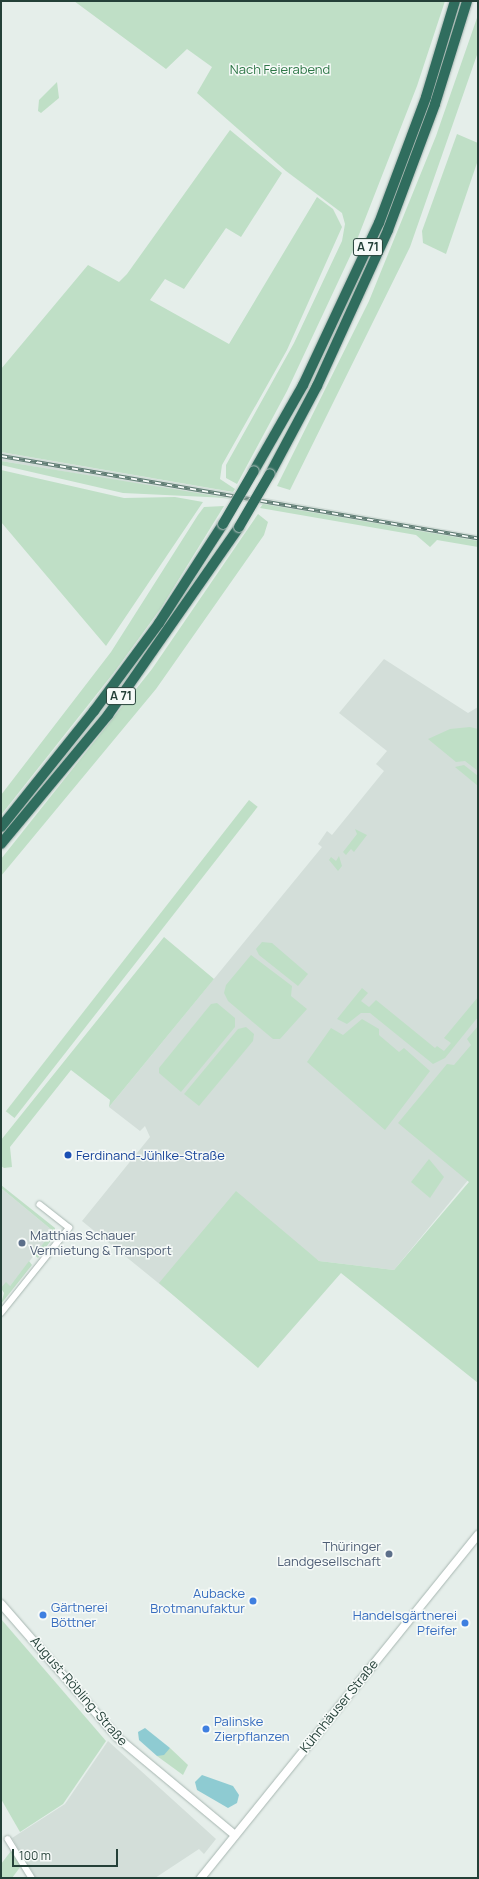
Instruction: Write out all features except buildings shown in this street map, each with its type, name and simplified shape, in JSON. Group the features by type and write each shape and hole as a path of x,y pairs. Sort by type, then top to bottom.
{"highway":[{"name":"A 71","path":"1,827 117,680 223,524 302,385 379,223 426,97 455,1"},
{"name":"A 71","path":"1,844 108,714 239,527 270,474 320,379 388,230 435,104 467,3"}],"street":[{"path":"1,1313 68,1228 40,1204"},
{"name":"Kühnhäuser Straße","path":"200,1878 478,1535"},
{"name":"August-Röbling-Straße","path":"1,1604 118,1738 235,1835"},
{"path":"8,1839 32,1878"}],"shaded area":[{"path":"1,452 478,535 478,541 1,461"},
{"path":"384,659 468,713 478,707 478,1168 394,1270 319,1261 301,1247 226,1338 82,1221 150,1137 145,1126 140,1131 109,1107 322,847 318,844 327,831 332,835 384,771 376,764 387,751 339,713"},
{"name":"Matthias Schauer Vermietung & Transport","path":"1,1188 53,1231 10,1286 1,1288"},
{"path":"108,1741 216,1839 204,1854 199,1849 155,1878 36,1878 12,1838 65,1804"}],"green space":[{"name":"Nach Feierabend","path":"74,1 445,1 417,86 353,250 287,391 237,484 226,478 226,465 294,343 342,241 345,224 342,213 286,171 197,93 212,67 187,49 166,69"},
{"path":"478,15 478,52 410,247 290,490 277,486 369,301 436,136"},
{"path":"57,82 59,98 41,113 38,111 39,100"},
{"path":"230,130 282,173 241,237 226,228 184,289 165,279 150,300 229,344 317,197 333,209 342,227 287,350 222,465 220,479 235,489 233,492 1,452 1,369 88,265 119,282 127,274"},
{"path":"457,134 478,143 478,160 446,254 423,243 422,231"},
{"path":"1,461 228,498 123,493 1,465"},
{"path":"1,470 124,498 175,497 203,502 106,646 1,522"},
{"path":"263,504 478,541 478,547 437,540 430,547 416,535 260,508"},
{"path":"224,506 161,608 115,671 1,815 1,795 111,652 198,515 204,507"},
{"path":"258,514 268,522 264,535 156,689 1,876 1,859 152,669"},
{"path":"470,727 478,729 478,771 465,761 456,762 428,739 450,729"},
{"path":"464,765 478,776 478,786 455,767"},
{"path":"249,800 258,807 14,1118 6,1111"},
{"path":"355,829 367,835 354,852 351,849 346,855 343,852 357,834"},
{"path":"339,856 342,866 338,871 329,860 331,857 336,861"},
{"path":"164,937 214,979 109,1107 110,1100 71,1070 10,1147 12,1167 4,1168 1,1166 1,1140"},
{"path":"262,942 272,943 308,974 298,986 259,955 256,949"},
{"path":"251,955 292,986 291,996 307,1009 280,1039 273,1039 228,1001 224,993 226,985"},
{"path":"362,988 368,993 361,1001 369,1007 376,1000 435,1048 437,1046 444,1051 451,1043 444,1038 478,997 478,1017 445,1058 433,1064 370,1013 361,1013 347,1024 337,1019"},
{"path":"217,1003 235,1018 235,1027 181,1092 159,1073 159,1068 211,1004"},
{"path":"362,1019 379,1029 379,1035 399,1052 404,1048 430,1071 385,1130 307,1062 331,1028 343,1035"},
{"path":"478,1026 478,1383 341,1273 258,1368 159,1283 236,1191 319,1261 394,1270 469,1182 398,1123 447,1064 454,1065 471,1045 467,1039"},
{"path":"246,1027 254,1034 253,1041 199,1106 184,1094 238,1029"},
{"path":"429,1159 444,1177 430,1198 411,1182"},
{"path":"1,1185 55,1228 55,1235 38,1258 34,1255 53,1231 1,1188"},
{"path":"29,1261 32,1265 1,1304 4,1293 1,1288 6,1282 10,1286"},
{"path":"1,1619 106,1741 63,1804 20,1832 1,1799"},
{"path":"170,1748 188,1765 183,1775 157,1756"},
{"path":"11,1851 21,1866 12,1878 1,1878 1,1864"}],"water":[{"path":"145,1728 170,1748 164,1755 157,1756 139,1740 138,1732"},
{"path":"202,1775 233,1786 239,1795 237,1803 228,1808 197,1790 195,1782"}],"railway":[{"path":"1,456 478,538"}],"place":[{"name":"Ferdinand-Jühlke-Straße","path":"68,1155"},
{"name":"Matthias Schauer Vermietung & Transport","path":"22,1243"},
{"name":"Thüringer Landgesellschaft","path":"389,1554"},
{"name":"Aubacke Brotmanufaktur","path":"253,1601"},
{"name":"Gärtnerei Böttner","path":"43,1615"},
{"name":"Handelsgärtnerei Pfeifer","path":"465,1623"},
{"name":"Palinske Zierpflanzen","path":"206,1729"}]}
